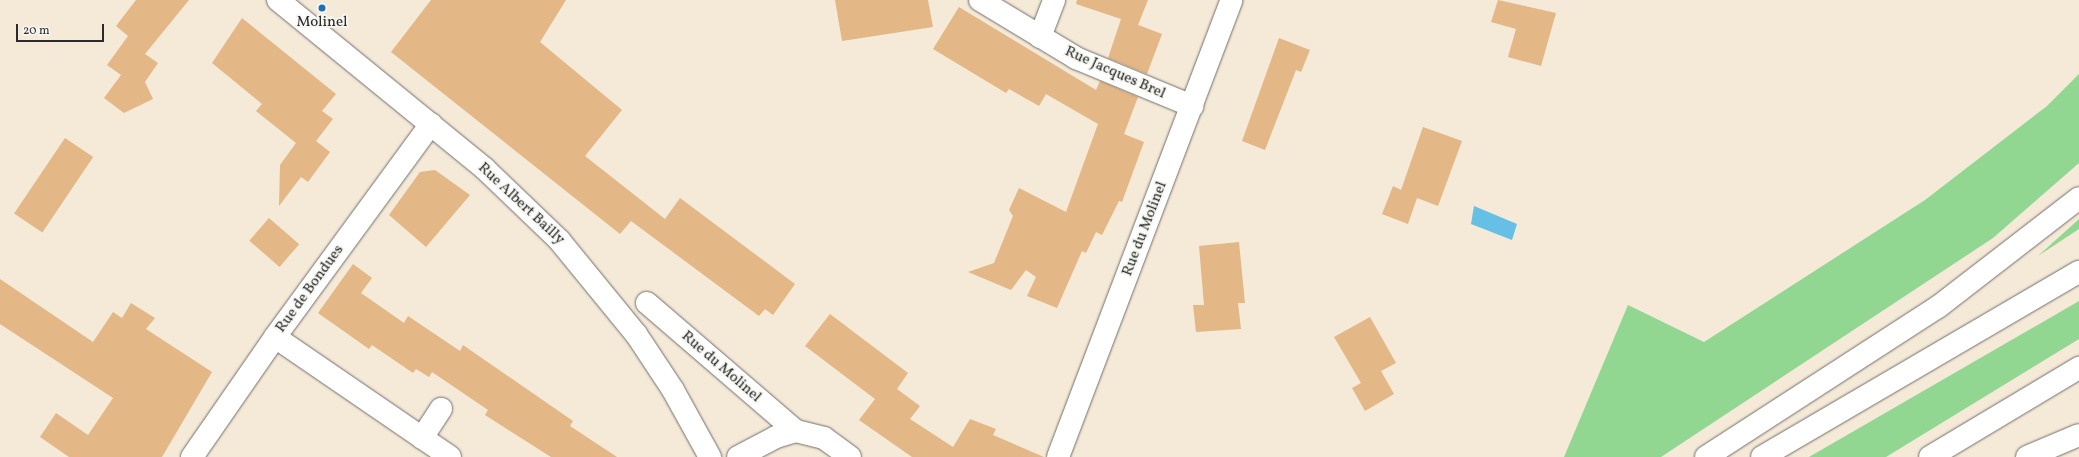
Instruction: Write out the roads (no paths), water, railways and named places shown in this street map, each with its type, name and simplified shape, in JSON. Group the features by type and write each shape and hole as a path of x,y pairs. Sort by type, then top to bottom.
{"main road":[{"name":"Rue Albert Bailly","path":"278,0 431,124 524,204 587,271 649,354 710,457"},
{"name":"Rue Jacques Brel","path":"980,0 1040,37 1107,73 1192,106"},
{"path":"1040,37 1054,0"},
{"name":"Rue du Molinel","path":"1058,457 1232,0"},
{"name":"Rue de Bondues","path":"192,457 275,337 431,124"},
{"path":"1706,457 1938,307 2079,198"},
{"path":"1762,457 2079,272"},
{"name":"Rue du Molinel","path":"647,303 796,431 824,438 850,457"},
{"path":"275,337 450,457"},
{"path":"1930,457 2079,368"},
{"path":"422,438 441,408"},
{"path":"738,457 776,437 796,431"},
{"path":"2027,457 2079,435"}],"water":[{"path":"1474,206 1517,224 1512,240 1471,224"}],"place":[{"name":"Molinel","path":"322,8"}]}
